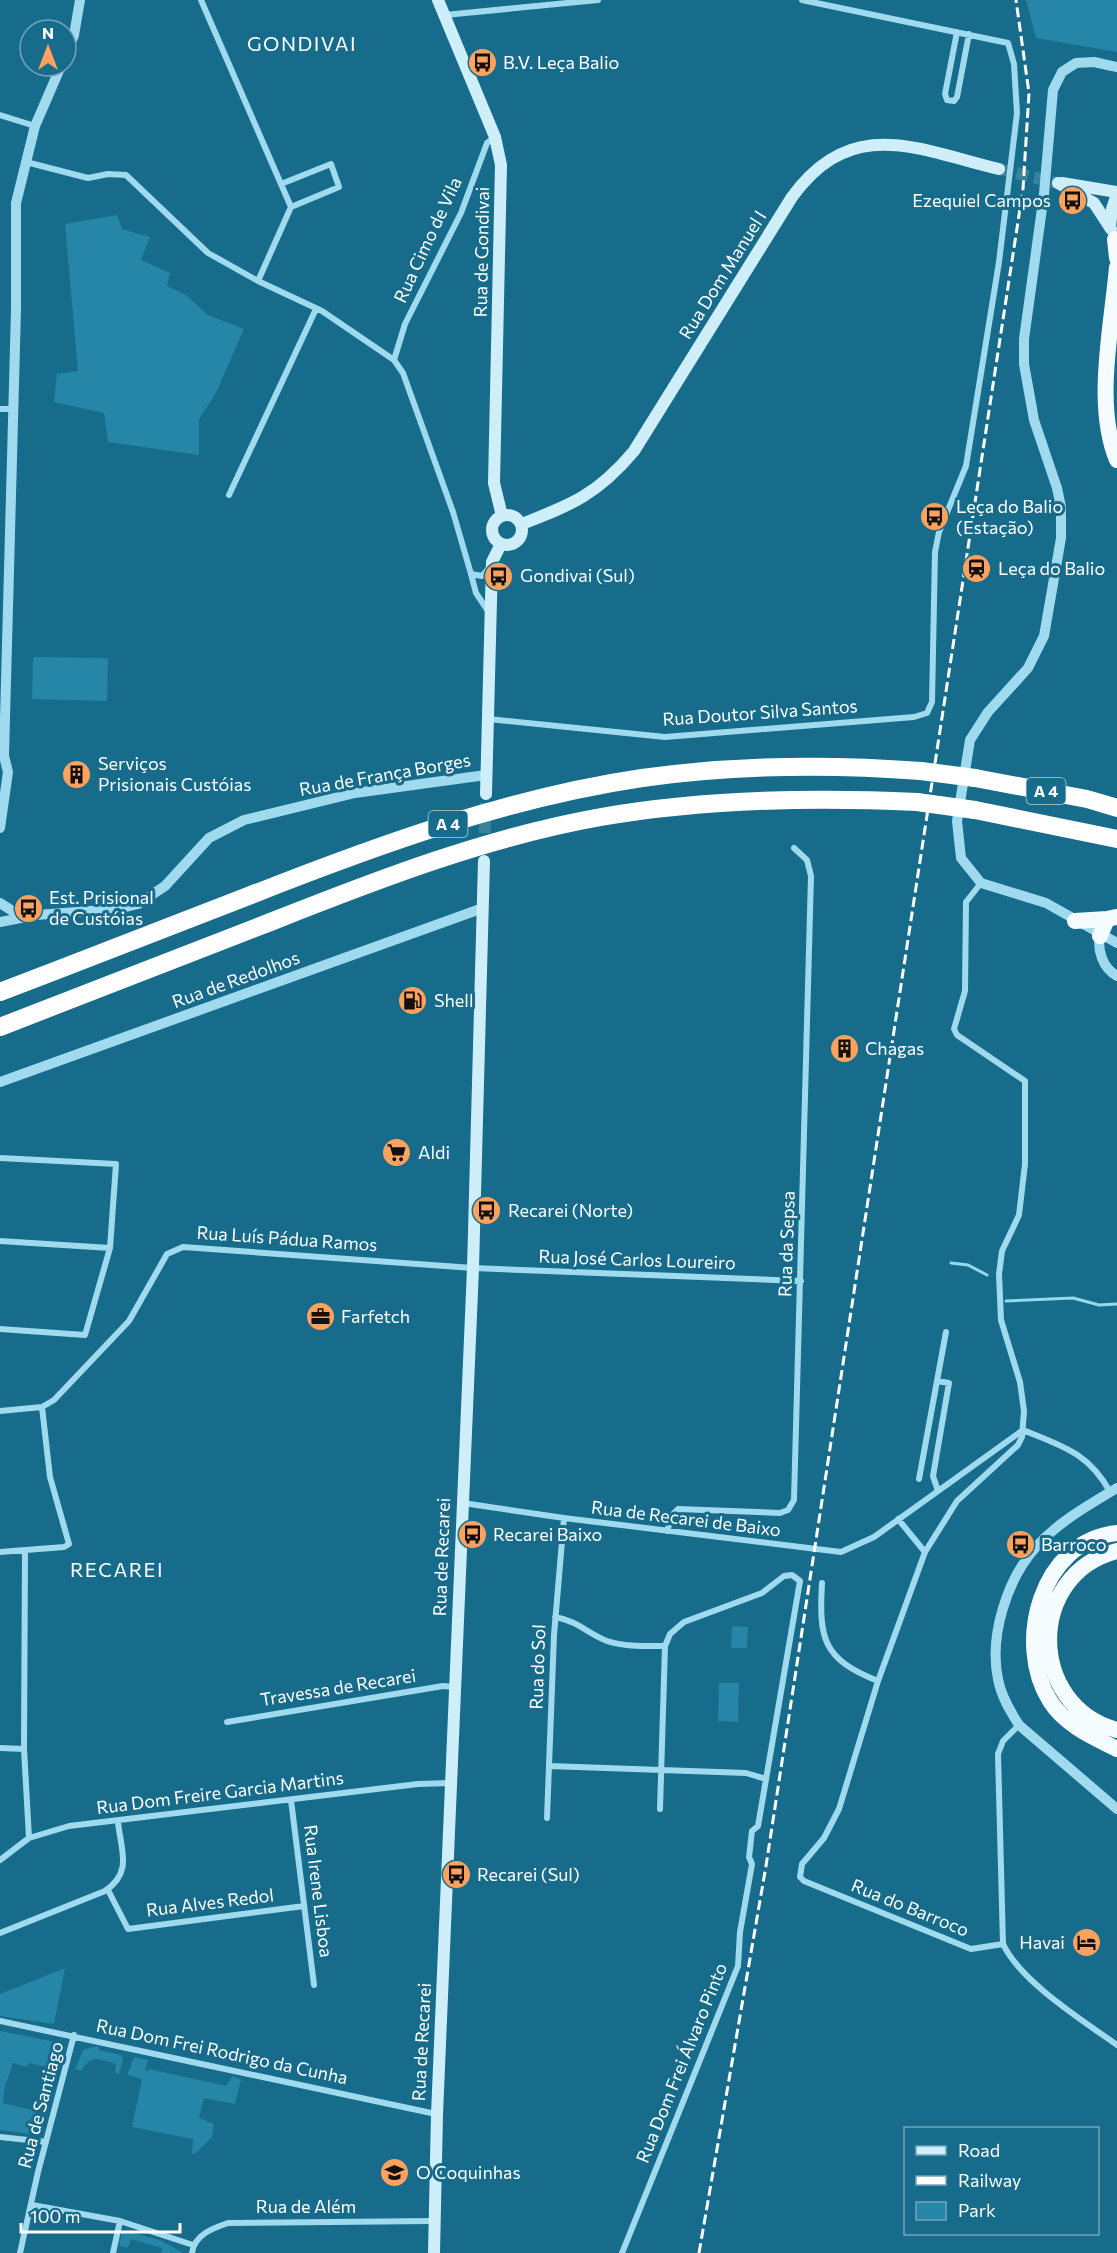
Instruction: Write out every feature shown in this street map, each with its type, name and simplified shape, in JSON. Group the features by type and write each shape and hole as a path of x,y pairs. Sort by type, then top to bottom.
{"highway":[{"path":"1114,236 1117,258"},
{"path":"1117,267 1106,406 1110,438 1117,460"},
{"name":"A 4","path":"0,992 371,848 477,814 642,778 783,766 851,766 975,778 1088,799 1117,808"},
{"name":"A 4","path":"0,1027 382,878 507,840 600,818 651,810 812,800 917,802 975,810 1117,839"},
{"path":"1075,921 1112,918"},
{"path":"1100,936 1112,918"},
{"path":"1117,1533 1097,1538 1084,1545 1065,1561 1049,1580 1035,1617 1033,1647 1041,1683 1051,1703 1085,1734 1117,1749"},
{"path":"1117,1551 1088,1564 1071,1581 1054,1607 1048,1638 1051,1664 1064,1691 1092,1719 1117,1730"}],"main road":[{"name":"Rua de Gondivai","path":"438,0 495,137 501,165 494,483 502,516 496,520 492,530 493,536 501,544"},
{"name":"Rua Dom Manuel I","path":"522,524 575,503 613,476 634,451 792,197 821,164 847,149 878,144 918,150 999,169"},
{"path":"1058,183 1117,193 1112,209 1114,236 1094,203 1058,183"},
{"path":"486,794 492,562 501,544 517,541 522,524 514,516 502,516"},
{"name":"Rua de Recarei","path":"434,2253 437,2114 473,1268 484,861"}],"street":[{"path":"77,18 81,0"},
{"path":"201,0 291,207"},
{"path":"445,15 598,0"},
{"path":"802,0 969,34 957,97 954,101 947,100 945,94 957,32"},
{"path":"842,8 843,0"},
{"name":"Rua Doutor Silva Santos","path":"488,719 664,737 914,717 927,713 932,702 935,552 939,532 966,466 1009,186 1017,113 1014,64 1008,43 969,34"},
{"path":"1117,67 1094,62 1076,63 1062,72 1053,90 1044,194 1024,339 1024,364 1034,420 1058,488 1061,507 1061,538 1049,619 1041,644 1021,677 975,729 966,750 957,839 961,858 981,883 1046,903 1100,936 1117,943"},
{"path":"0,828 8,772 2,761 16,309 16,202 35,126 56,78"},
{"path":"0,115 35,126"},
{"name":"Rua Cimo de Vila","path":"394,360 405,324 461,213 486,143 495,137"},
{"path":"26,162 88,178 108,174 126,176 208,253 258,281 316,309 394,360 403,373 453,512 476,593 490,616"},
{"path":"258,281 291,207 339,187 331,164 281,184"},
{"path":"229,495 316,309"},
{"path":"0,409 13,409"},
{"path":"471,574 485,575 492,562"},
{"name":"Rua de França Borges","path":"0,922 22,917 118,909 138,904 165,886 209,838 244,820 355,793 486,775"},
{"name":"Rua da Sepsa","path":"667,1531 673,1514 678,1509 780,1513 788,1510 794,1500 811,876 807,860 795,848"},
{"path":"822,1583 820,1623 823,1638 843,1661 865,1676 878,1681 925,1552 957,1501 1018,1445 1023,1430 1024,1411 1020,1382 999,1307 999,1274 1002,1251 1018,1215 1024,1164 1025,1081 957,1035 954,1029 965,991 966,902 981,883"},
{"path":"0,903 22,917"},
{"name":"Rua de Redolhos","path":"0,1082 483,908"},
{"path":"1075,921 1090,936 1104,965 1117,976"},
{"path":"1100,936 1100,955"},
{"path":"0,1158 116,1164 110,1248 85,1335 0,1329"},
{"path":"0,1241 110,1248"},
{"name":"Rua Luís Pádua Ramos","path":"42,1407 54,1400 112,1341 134,1314 163,1259 171,1251 183,1246 473,1268"},
{"name":"Rua José Carlos Loureiro","path":"473,1268 801,1281"},
{"path":"920,1479 946,1332"},
{"path":"937,1381 949,1383 933,1476 938,1491"},
{"path":"0,1411 42,1407 53,1490 70,1540 64,1547 0,1552"},
{"path":"1023,1430 1084,1458 1113,1490 1074,1514 1037,1545 1022,1566 1005,1601 999,1631 996,1666 998,1681 1008,1708 1019,1725 1117,1809"},
{"name":"Rua de Recarei de Baixo","path":"462,1503 832,1553 849,1550 898,1519 1023,1430"},
{"path":"927,1438 939,1441"},
{"name":"Rua do Sol","path":"547,1818 555,1617 564,1518"},
{"path":"898,1519 925,1552"},
{"path":"25,1550 24,1749 29,1838"},
{"name":"Rua Dom Frei Álvaro Pinto","path":"622,2253 738,1966 740,1932 752,1864 749,1857 752,1831 758,1826 800,1581 792,1575 784,1576 762,1593 684,1622 670,1634 664,1646"},
{"path":"555,1617 578,1623 606,1641 627,1645 664,1646 660,1809"},
{"name":"Rua do Barroco","path":"878,1681 839,1809 824,1838 802,1864 800,1877 971,1949 1003,1944"},
{"name":"Travessa de Recarei","path":"227,1722 443,1686 455,1687"},
{"path":"1019,1725 1003,1741 998,1754 1003,1944 1011,1960 1018,1967 1064,2006 1117,2045"},
{"path":"0,1748 24,1749"},
{"path":"549,1766 746,1773 766,1779"},
{"name":"Rua Dom Freire Garcia Martins","path":"0,1860 29,1838 69,1826 418,1784 452,1783"},
{"name":"Rua Irene Lisboa","path":"291,1800 314,1985"},
{"path":"0,1933 108,1890 118,1883 124,1870 117,1822"},
{"name":"Rua Alves Redol","path":"108,1890 128,1929 304,1906"},
{"name":"Rua Dom Frei Rodrigo da Cunha","path":"0,2021 437,2114"},
{"name":"Rua de Santiago","path":"20,2253 74,2035"},
{"path":"0,2137 46,2142"},
{"path":"32,2205 120,2222 193,2245 192,2253"},
{"path":"113,2253 120,2222"},
{"name":"Rua de Além","path":"193,2245 214,2228 228,2223 435,2222"}],"green space":[{"path":"1026,0 1117,0 1117,52 1036,38"},
{"path":"117,215 122,229 150,237 141,260 170,273 167,286 186,295 208,315 244,329 215,395 199,419 199,455 108,442 104,413 54,402 57,374 78,371 65,224"},
{"path":"33,657 108,658 107,701 32,699"},
{"path":"732,1626 748,1627 747,1648 731,1648"},
{"path":"719,1683 739,1683 738,1722 718,1721"},
{"path":"65,1968 54,2024 0,2016 0,1994"},
{"path":"0,2031 55,2042 59,2047 55,2069 29,2063 27,2067 13,2063 4,2090 3,2103 44,2113 40,2130 30,2134 0,2130"},
{"path":"98,2046 99,2050 121,2055 123,2059 119,2074 115,2073 116,2064 96,2059 88,2062 81,2071 75,2069 83,2050"},
{"path":"134,2057 148,2060 145,2070 148,2071 149,2069 226,2086 233,2076 241,2080 235,2104 204,2098 199,2118 214,2124 212,2137 196,2153 192,2154 193,2139 132,2127 142,2079 127,2075"},
{"path":"127,2231 160,2240 183,2253 161,2253 162,2248 131,2239 128,2248 119,2246 122,2233"}],"waterway":[{"path":"951,1263 968,1265 987,1275"},
{"path":"1006,1301 1073,1298 1099,1305 1117,1304"}],"tunnel":[{"path":"999,169 1058,183"},
{"path":"484,851 486,794"}],"railway":[{"path":"699,2253 766,1866 1023,189 1029,93 1016,0"}],"place":[{"name":"B.V. Leça Balio","path":"482,63"},
{"name":"Ezequiel Campos","path":"1072,201"},
{"name":"Leça do Balio (Estação)","path":"935,517"},
{"name":"Leça do Balio","path":"977,569"},
{"name":"Gondivai (Sul)","path":"499,576"},
{"name":"Serviços Prisionais Custóias","path":"77,774"},
{"name":"Est. Prisional de Custóias","path":"28,908"},
{"name":"Shell","path":"413,1001"},
{"name":"Chagas","path":"844,1049"},
{"name":"Aldi","path":"397,1153"},
{"name":"Recarei (Norte)","path":"487,1211"},
{"name":"Farfetch","path":"320,1317"},
{"name":"Recarei Baixo","path":"472,1535"},
{"name":"Barroco","path":"1020,1545"},
{"name":"Recarei (Sul)","path":"456,1875"},
{"name":"Havai","path":"1086,1943"},
{"name":"O Coquinhas","path":"395,2173"}],"district":[{"name":"GONDIVAI","path":"302,44"},
{"name":"RECAREI","path":"117,1570"}]}
